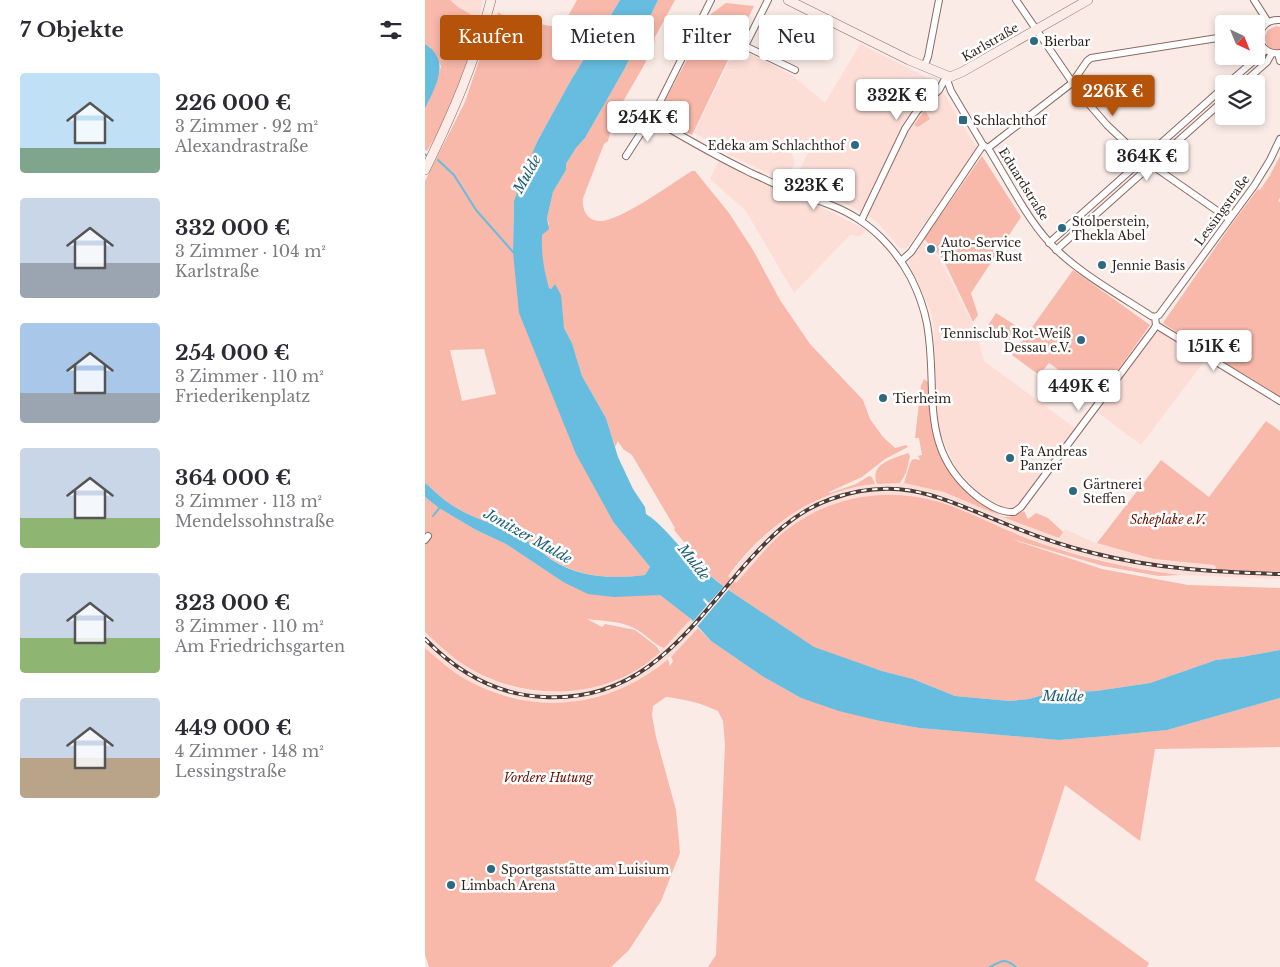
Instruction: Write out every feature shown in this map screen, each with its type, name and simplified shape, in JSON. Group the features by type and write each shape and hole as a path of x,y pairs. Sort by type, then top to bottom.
{"main road":[{"path":"425,170 464,86 482,34 491,0"},
{"path":"789,0 924,67 947,76"},
{"name":"Karlstraße","path":"947,76 959,74 1088,0"}],"street":[{"path":"626,156 651,118 711,0"},
{"path":"768,0 745,46 795,70"},
{"path":"924,67 928,57 939,0"},
{"path":"1016,0 1072,83 1098,116 1143,159 1229,219"},
{"path":"1254,0 1269,22"},
{"path":"1265,25 1269,22 1280,20"},
{"path":"901,261 911,252 986,146 1072,83 1088,60 1094,57 1215,37"},
{"path":"1265,49 1277,53"},
{"path":"1277,53 1280,61"},
{"path":"1252,75 1277,53"},
{"path":"1237,75 1248,65"},
{"path":"861,221 905,129 917,111 939,90 947,76"},
{"name":"Eduardstraße","path":"947,76 951,91 1049,243 1091,276 1155,317"},
{"path":"1049,243 1215,95"},
{"path":"1057,250 1215,108"},
{"path":"651,118 738,166 788,190 841,210 861,221 881,238 901,261 915,286 927,324 933,415 942,452 959,479 983,500 1005,512 1015,512 1021,507 1156,325 1155,317"},
{"name":"Lessingstraße","path":"1155,317 1263,173 1280,139"},
{"path":"1156,325 1280,401"}],"shaded area":[{"path":"450,0 483,0 480,15 472,15"},
{"path":"860,44 934,81 945,95 977,149 907,248 900,248 881,226 869,216 822,192 794,182 810,148 793,141 788,152 792,154 795,163 788,176 784,178 772,175 727,154 729,151 694,133 730,60 749,60 749,54 792,75 825,103"},
{"path":"720,159 750,176 809,201 866,230 861,236 850,235 794,293 745,210 710,179"},
{"path":"923,241 941,261 975,328 984,361 1075,428 1017,507 1009,509 980,495 956,469 938,426 934,331 931,312 908,261"},
{"path":"1159,329 1207,358 1141,445 1097,412"},
{"path":"904,483 944,492 1059,538 1065,529 1093,542 1162,560 1280,565 1280,579 1180,575 1117,564 1055,548 924,498 903,495 869,496 837,503 805,517 791,527 763,552 677,651 641,680 620,690 573,702 529,701 487,689 467,680 448,668 425,648 425,632 449,654 467,667 487,678 531,691 572,692 617,680 652,659 683,628 757,543 786,518 818,499 850,488"}],"green space":[{"path":"425,0 450,0 472,15 440,15 440,60 468,60 443,123 427,151 425,150 425,109 441,66 430,47 425,44"},
{"path":"577,0 620,0 611,15 569,15"},
{"path":"658,0 675,0 667,15 664,15 664,20 655,37 654,45 654,15 651,15"},
{"path":"726,3 754,6 749,16 711,14"},
{"path":"542,24 552,26 552,60 583,60 538,140 514,201 513,252 614,523 650,567 645,575 597,576 564,566 515,533 455,507 425,483 425,181 465,102 479,60 542,60","holes":["484,349 496,394 462,401 450,350"]},
{"path":"1276,26 1280,27 1280,49 1268,47 1265,36 1268,30"},
{"path":"629,60 646,60 614,117 608,141 604,144 583,198 583,206 588,216 599,221 619,216 692,171 695,171 729,213 753,250 780,300 810,344 863,400 870,419 883,437 895,448 906,445 908,447 885,459 862,477 829,492 856,484 869,476 872,477 875,484 831,494 792,514 757,542 728,576 736,583 777,538 794,524 813,513 853,499 874,495 917,497 939,502 972,514 1026,538 1064,551 1121,565 1180,575 1159,576 1103,566 1008,538 1102,569 1188,585 1280,588 1280,650 1216,660 1150,683 1096,691 1050,693 1029,699 1010,701 955,696 913,679 882,671 814,648 730,591 697,565 701,562 674,530 675,528 632,455 623,449 618,441 615,447 606,418 582,376 572,343 564,328 555,284 551,289 549,288 542,262 541,240 549,224 547,218 553,192 566,170 566,164 585,138"},
{"path":"687,60 728,60 692,135 684,131 666,114 667,103 665,101"},
{"path":"925,110 930,119 918,127 914,125"},
{"path":"982,156 1021,217 971,293 978,315 973,322 943,259 924,239"},
{"path":"1280,156 1280,198 1278,201 1280,202 1280,398 1251,378 1249,379 1201,349 1197,343 1190,342 1163,323 1231,225 1258,189 1260,190"},
{"name":"Tennisclub Rot-Weiß Dessau e.V.","path":"1073,270 1150,325 1098,398 1049,363 1039,375 1012,355"},
{"path":"996,313 1018,327 1009,341 987,327"},
{"path":"924,379 928,382 934,435 946,466 968,492 999,515 944,492 904,483 911,461 914,459 920,460 918,456 922,455 919,438 915,438 921,386"},
{"name":"Scheplake e.V.","path":"1266,421 1280,431 1280,572 1215,570 1216,567 1214,565 1154,559 1097,543 1161,460 1209,497"},
{"path":"908,453 910,456 906,473 900,483 877,484 875,477 879,467 889,460"},
{"path":"425,497 439,508 476,530 506,544 563,582 646,595 660,595 691,619 664,648 629,626 587,619 602,627 605,624 635,630 656,646 660,652 639,668 616,680 591,688 566,691 539,691 489,678 460,662 425,632"},
{"path":"1024,511 1028,519 1036,513 1048,518 1063,532 1059,538 1003,517 1013,516"},
{"name":"Vordere Hutung","path":"698,628 711,641 762,676 801,698 880,721 919,728 1059,740 1167,730 1280,698 1280,747 1155,749 1140,841 1065,785 1035,880 1149,963 1147,967 708,967 716,955 725,745 723,721 718,711 712,708 666,697 653,706 652,715 656,737 676,810 680,853 661,901 629,950 611,967 429,967 425,955 425,648 461,677 493,692 545,703 571,702 597,697 622,688 646,675 668,659 670,666 673,661 671,657"}],"water":[{"path":"620,0 658,0 651,15 611,15"},
{"path":"425,44 438,58 440,66 437,83 425,109"},
{"name":"Mulde","path":"583,60 629,60 585,138 566,164 566,170 553,192 547,218 549,229 542,235 544,268 549,288 551,289 555,284 561,295 564,328 572,343 582,376 606,418 618,457 633,489 645,507 646,514 661,526 706,572 730,591 814,647 882,671 913,679 955,696 1010,701 1029,699 1050,693 1096,691 1150,683 1216,660 1280,650 1280,698 1167,730 1059,740 919,728 880,721 839,711 801,698 762,676 711,641 691,619 660,595 614,597 588,594 563,582 506,544 476,530 439,508 425,497 425,483 443,499 462,511 515,533 552,560 585,574 609,577 645,575 650,567 614,523 576,454 519,313 513,252 514,201 538,140"}],"pier":[{"path":"725,585 730,588 695,629 691,624 707,605 703,600 704,598 709,603"}],"waterway":[{"path":"438,160 454,175 476,210 513,252"},
{"path":"433,516 441,506"},
{"path":"990,967 1003,961 1009,962 1016,967"}],"railway":[{"path":"425,639 450,662 464,671 479,680 510,692 544,697 578,696 609,688 635,675 682,638 744,566 783,527 818,504 856,492 879,489 901,489 921,493 962,506 1049,540 1116,558 1186,569 1280,574"}],"place":[{"name":"Bierbar","path":"1034,41"},
{"name":"Schlachthof","path":"963,120"},
{"name":"Edeka am Schlachthof","path":"855,145"},
{"name":"Stolperstein, Thekla Abel","path":"1062,228"},
{"name":"Auto-Service Thomas Rust","path":"931,249"},
{"name":"Jennie Basis","path":"1102,265"},
{"name":"Tennisclub Rot-Weiß Dessau e.V.","path":"1081,340"},
{"name":"Tierheim","path":"883,398"},
{"name":"Fa Andreas Panzer","path":"1010,458"},
{"name":"Gärtnerei Steffen","path":"1073,491"},
{"name":"Sportgaststätte am Luisium","path":"491,869"},
{"name":"Limbach Arena","path":"451,885"}],"water label":[{"name":"Jonitzer Mulde","path":"528,536"}]}
